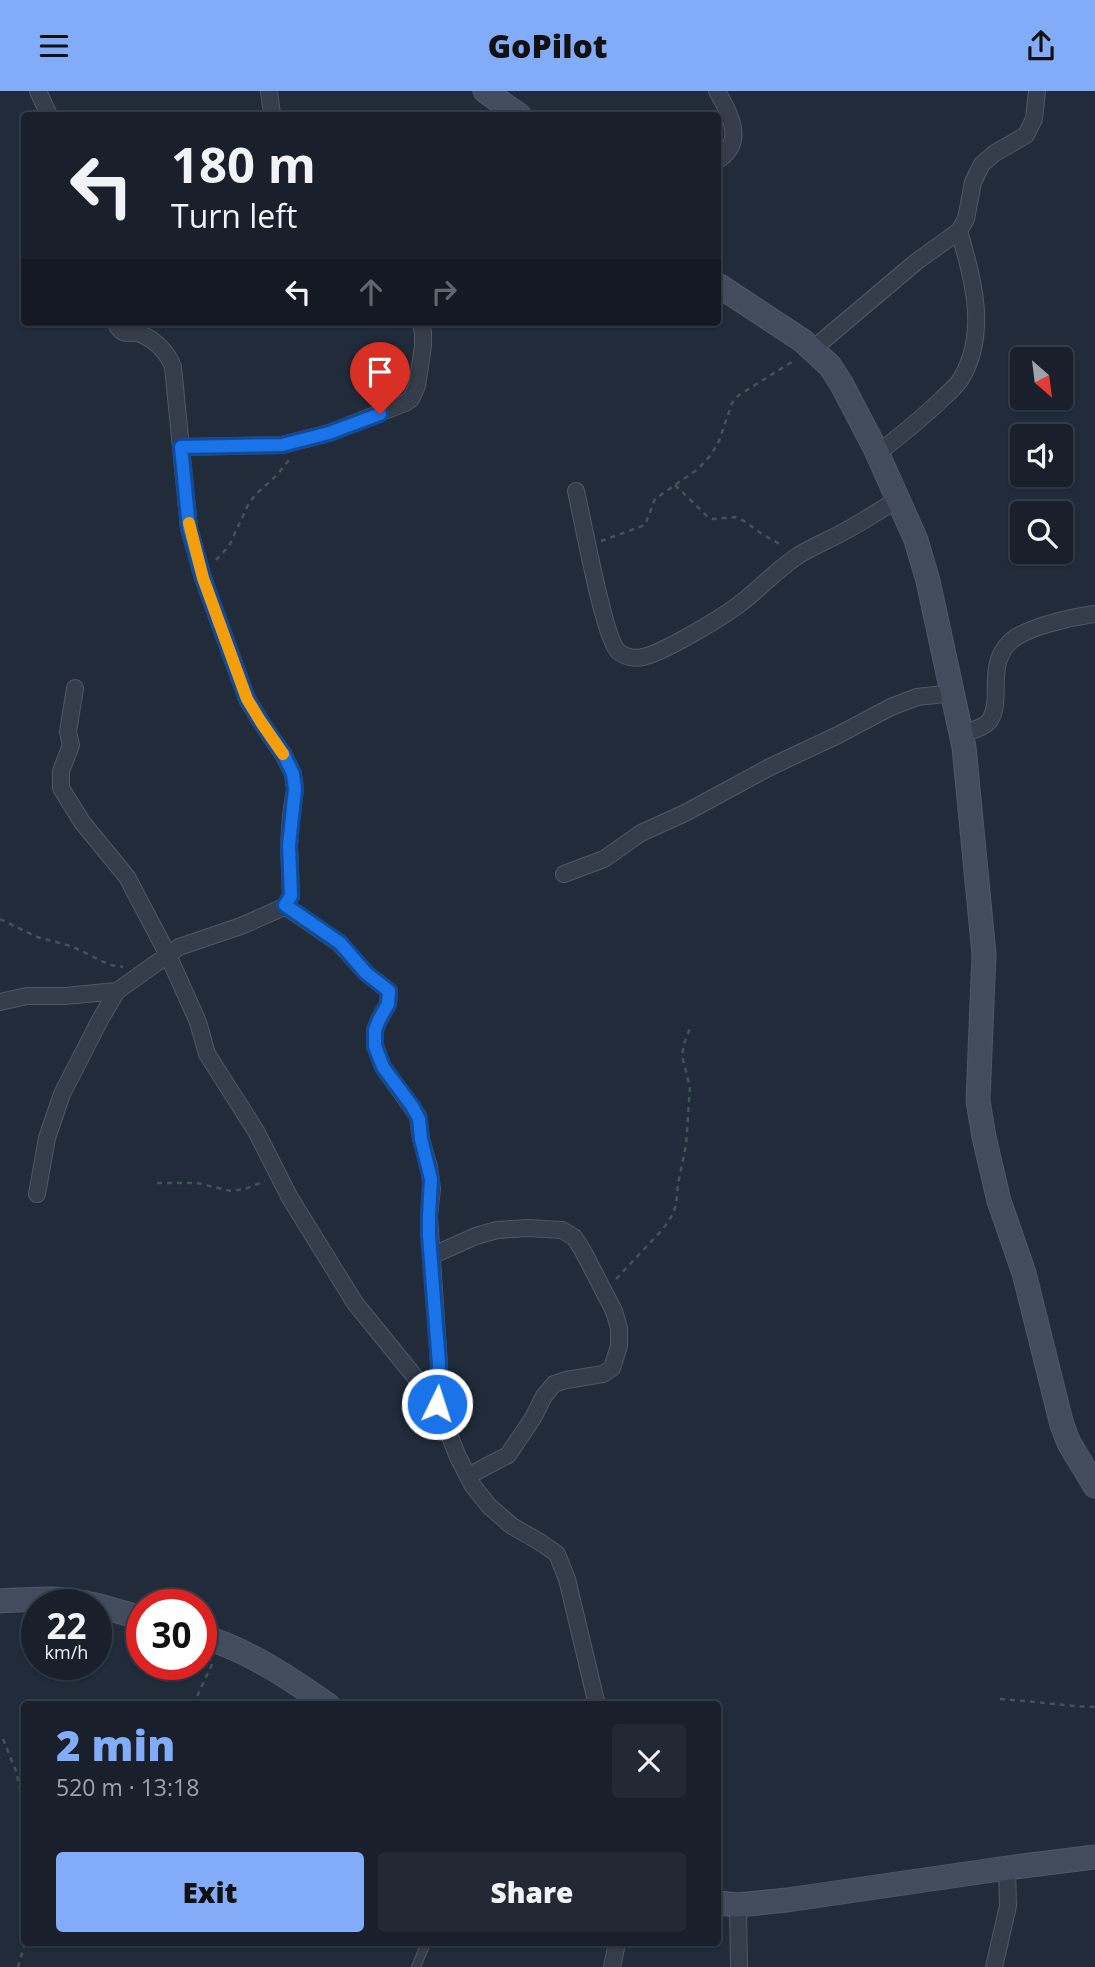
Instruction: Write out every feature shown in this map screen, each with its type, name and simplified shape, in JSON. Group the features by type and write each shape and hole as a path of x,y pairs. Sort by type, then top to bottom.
{"street":[{"path":"38,91 48,112"},
{"path":"269,91 272,112"},
{"path":"485,91 515,112"},
{"path":"717,91 732,123 734,137 732,147 721,158"},
{"path":"813,349 916,262 959,231 966,219 972,182 982,165 995,153 1026,135 1034,118 1037,91"},
{"path":"877,453 911,428 961,379 972,355 977,327 976,307 959,231"},
{"path":"721,287 789,331 830,366 877,453 916,540 928,581 964,747 984,954 978,1101 984,1137 999,1201 1024,1273 1062,1425 1069,1443 1095,1486"},
{"path":"37,1194 47,1138 62,1094 100,1018 117,991 188,943 241,926 285,905 291,896 289,845 295,789 293,774 284,755 247,699 201,572 189,528 173,367 164,351 140,333 126,334 118,326"},
{"path":"181,447 282,445 329,433 405,403 411,399 417,386 423,346 421,326"},
{"path":"576,491 612,642 619,653 640,658 692,633 737,606 802,553 897,500"},
{"path":"961,733 976,730 989,721 994,708 997,664 1007,644 1019,634 1042,626 1095,614"},
{"path":"75,688 68,732 71,745 61,771 61,788 82,822 127,877 168,955 198,1022 207,1054 257,1131 281,1180 355,1303 437,1404 467,1476 489,1506 512,1526 557,1554 567,1579 596,1701"},
{"path":"564,874 604,859 641,833 891,707 917,697 953,693"},
{"path":"285,905 340,943 366,973 389,991 388,1004 375,1030 375,1046 383,1067 419,1119 431,1179 430,1256 439,1364 437,1404"},
{"path":"0,1002 27,996 65,996 117,991"},
{"path":"430,1256 497,1230 562,1230 574,1237 614,1311 619,1328 619,1346 612,1368 603,1374 554,1384 508,1455 467,1476"},
{"path":"0,1601 21,1600"},
{"path":"217,1641 264,1663 322,1701"},
{"path":"739,1967 728,1904 787,1901 1095,1857"},
{"path":"994,1967 1008,1906 1007,1868"},
{"path":"612,1967 616,1946"}],"lane":[{"path":"416,1967 425,1946"}],"path":[{"path":"588,547 645,525 655,499 698,469 711,455 719,441 732,403 739,395 813,349"},
{"path":"201,572 229,546 254,495 288,463 299,441"},
{"path":"675,485 708,517 735,517 780,545 802,553"},
{"path":"0,919 26,933 71,946 110,965 147,971"},
{"path":"604,1292 663,1229 676,1205 686,1145 690,1087 682,1056 690,1028"},
{"path":"157,1183 197,1183 231,1191 245,1189 269,1179 281,1180"},
{"path":"194,1701 200,1680"},
{"path":"1000,1699 1095,1707"},
{"path":"3,1739 16,1771 21,1794"},
{"path":"18,1967 24,1946"}],"slow traffic":[{"path":"189,523 203,578 247,699 283,754"}],"route":[{"path":"380,414 329,433 282,445 181,447 189,528 203,578 247,699 284,755 293,774 295,789 289,845 291,896 285,905 340,943 366,973 389,991 388,1004 375,1030 375,1046 383,1067 418,1116 429,1167 432,1189 429,1236 439,1364 437,1404"}]}
